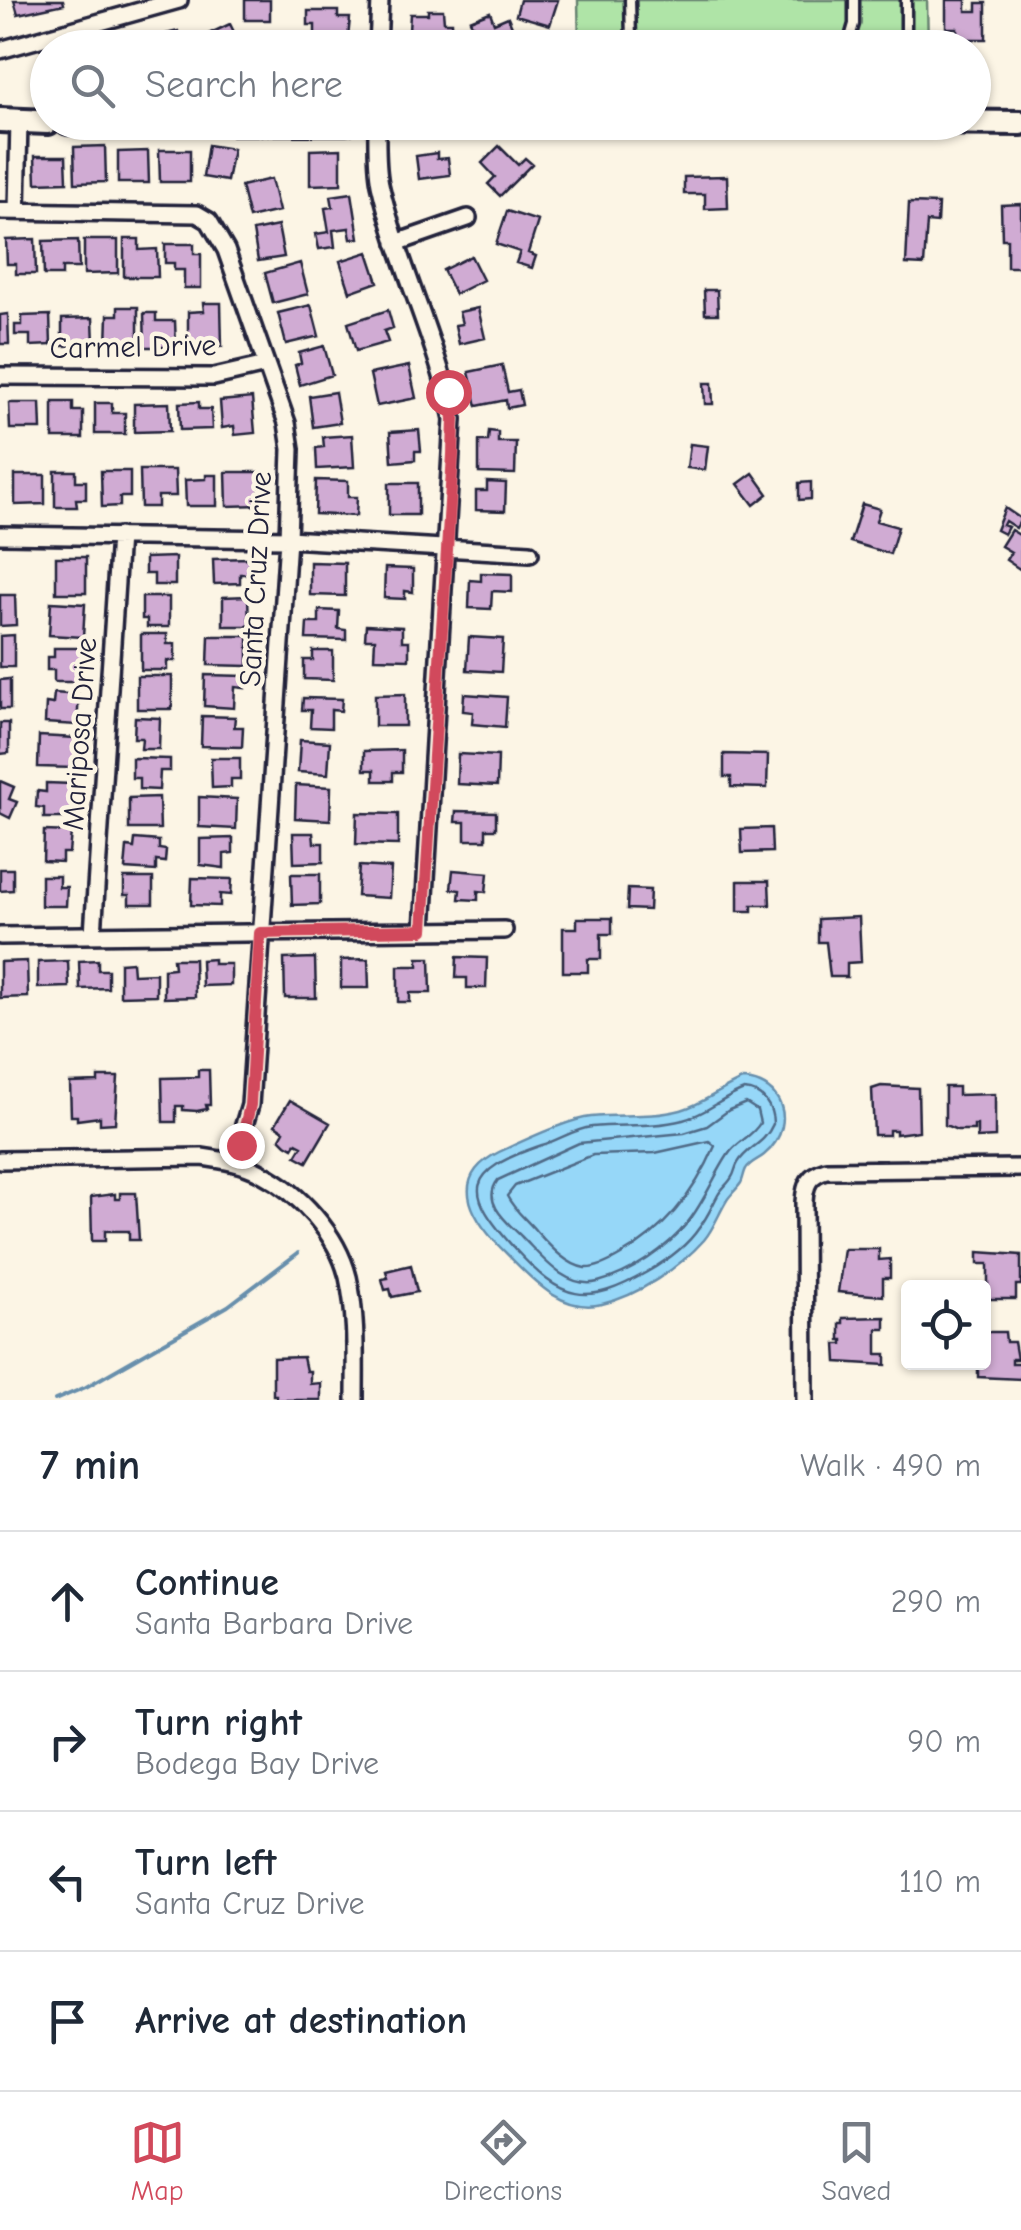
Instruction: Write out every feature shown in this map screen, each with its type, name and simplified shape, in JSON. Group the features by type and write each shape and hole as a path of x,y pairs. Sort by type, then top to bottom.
{"main road":[{"path":"991,123 1021,123"}],"street":[{"path":"72,30 180,0"},
{"path":"379,30 380,0"},
{"path":"0,50 30,42"},
{"path":"8,211 9,120"},
{"path":"377,140 379,179 396,243 437,354 454,418 423,930"},
{"name":"Santa Cruz Drive","path":"8,211 197,214 209,220 226,250 287,422 291,449 288,539 250,1105 234,1162"},
{"path":"396,243 468,218"},
{"name":"Carmel Drive","path":"0,376 214,377 266,365"},
{"path":"0,534 288,539 530,554"},
{"name":"Mariposa Drive","path":"94,934 119,536"},
{"path":"0,936 504,930"},
{"path":"0,1160 202,1157 234,1162 260,1172 290,1192 326,1229 347,1274 354,1319 355,1400"},
{"path":"805,1400 804,1202 806,1185 815,1173 1021,1168"}],"lane":[{"path":"630,0 630,30"},
{"path":"852,30 854,0"},
{"path":"906,0 906,30"}],"green space":[{"path":"578,0 927,0 928,30 579,30"}],"water":[{"path":"742,1080 760,1084 775,1095 783,1119 779,1135 770,1149 745,1170 741,1183 704,1240 671,1270 644,1287 602,1304 587,1306 561,1299 527,1274 476,1216 470,1202 472,1176 482,1163 499,1152 582,1119 681,1110"}],"building":[{"path":"14,0 63,0 64,4 18,14"},
{"path":"245,0 270,0 270,20 245,20"},
{"path":"520,0 558,0 550,25 516,15"},
{"path":"946,0 966,0 966,11 977,11 977,3 986,3 986,30 946,28"},
{"path":"428,10 443,10 444,22 452,22 452,30 409,30 410,14 428,14"},
{"path":"308,11 338,11 338,18 350,18 349,30 315,30 315,25 308,25"},
{"path":"490,12 494,23 508,17 513,30 472,30 470,20"},
{"path":"208,145 233,149 227,181 203,177"},
{"path":"105,146 106,182 75,183 74,147"},
{"path":"499,146 518,165 525,158 532,164 500,196 488,184 495,177 482,163"},
{"path":"341,149 341,184 310,185 310,150"},
{"path":"159,150 190,150 190,182 160,182"},
{"path":"148,151 149,183 118,183 118,152"},
{"path":"437,153 437,159 448,158 450,175 419,179 416,156"},
{"path":"35,156 66,156 67,182 36,183"},
{"path":"727,176 728,208 705,209 705,194 684,194 684,177"},
{"path":"271,179 279,211 249,218 241,186"},
{"path":"352,193 359,238 351,239 349,228 333,230 335,247 319,249 316,234 329,232 325,208 333,207 331,196"},
{"path":"909,203 938,204 937,223 927,222 924,265 906,264"},
{"path":"1021,204 1021,267 1007,267 1001,205"},
{"path":"507,211 538,221 528,253 536,256 532,268 516,263 520,252 496,244"},
{"path":"278,226 284,257 258,261 253,231"},
{"path":"35,239 36,274 16,274 16,264 7,264 6,240"},
{"path":"124,239 139,239 139,250 157,249 158,277 124,277"},
{"path":"78,240 79,268 62,268 62,275 44,275 43,241"},
{"path":"84,240 118,240 118,273 84,274"},
{"path":"165,244 194,244 194,254 201,254 201,288 184,288 184,270 174,270 174,263 165,263"},
{"path":"368,252 378,282 350,292 340,261"},
{"path":"471,256 483,280 455,294 443,270"},
{"path":"300,263 308,294 273,303 265,273"},
{"path":"704,290 717,290 718,314 705,314"},
{"path":"203,303 221,303 222,346 188,346 188,312 204,311"},
{"path":"311,305 319,336 286,344 278,313"},
{"path":"118,307 138,307 138,342 130,342 130,346 107,346 108,315 118,315"},
{"path":"478,308 485,338 459,344 455,325 462,324 459,312"},
{"path":"388,310 393,328 384,331 388,342 356,351 348,323"},
{"path":"144,313 156,313 156,321 175,321 176,347 145,347"},
{"path":"8,314 9,344 0,344 0,315"},
{"path":"50,315 51,345 30,346 30,335 15,335 15,325 22,325 22,316"},
{"path":"93,318 94,345 62,346 62,319"},
{"path":"324,346 332,375 300,385 295,365 301,363 299,353"},
{"path":"502,365 508,392 519,390 522,405 507,408 506,400 477,406 469,372"},
{"path":"409,366 416,398 377,406 370,374"},
{"path":"704,383 712,383 713,404 705,404"},
{"path":"335,392 340,423 313,427 309,396"},
{"path":"252,398 255,433 235,435 234,426 222,428 220,401"},
{"path":"53,402 73,402 73,411 83,411 83,438 53,438"},
{"path":"199,402 199,409 211,409 212,429 180,430 179,403"},
{"path":"9,403 40,403 41,429 10,429"},
{"path":"95,403 112,403 112,413 125,413 125,434 95,434"},
{"path":"169,403 170,431 134,432 134,404"},
{"path":"419,430 421,451 415,451 415,460 392,462 390,432"},
{"path":"489,431 498,432 498,442 516,442 515,474 479,473 479,441 488,441"},
{"path":"352,435 354,467 317,469 316,448 324,447 323,437"},
{"path":"690,444 708,446 705,470 687,468"},
{"path":"140,470 175,470 176,496 158,496 158,507 141,507"},
{"path":"55,471 76,471 76,481 86,481 86,499 76,499 77,507 55,507"},
{"path":"101,471 130,471 130,497 120,497 120,506 102,507"},
{"path":"226,472 259,472 260,505 227,506"},
{"path":"753,473 768,494 754,505 738,484"},
{"path":"15,475 45,475 45,504 15,505"},
{"path":"206,475 217,475 217,506 186,506 185,480 206,479"},
{"path":"316,480 348,481 348,497 357,497 356,516 315,514"},
{"path":"487,482 506,483 505,511 476,510 476,491 487,491"},
{"path":"811,482 811,499 799,500 799,483"},
{"path":"389,483 418,483 418,515 389,515"},
{"path":"862,504 880,509 876,521 898,527 890,554 850,542"},
{"path":"1005,508 1021,519 1016,528 1005,521 1003,525 1008,527 1004,534 996,530"},
{"path":"1011,530 1021,536 1021,570 1006,560 1011,552 1001,546"},
{"path":"56,557 86,557 86,593 56,593"},
{"path":"175,557 175,585 154,585 154,574 145,574 145,558"},
{"path":"249,558 249,574 240,574 240,583 214,584 213,559"},
{"path":"310,562 345,563 345,596 310,595"},
{"path":"385,568 413,569 413,592 405,591 405,599 384,598"},
{"path":"481,573 512,574 512,592 492,591 491,609 469,608 470,580 481,581"},
{"path":"0,595 15,595 16,625 0,626"},
{"path":"248,596 249,626 223,626 223,597"},
{"path":"142,597 169,597 169,627 147,627 147,619 142,619"},
{"path":"51,602 85,604 83,637 49,635"},
{"path":"319,610 339,611 338,629 346,630 346,640 306,639 307,623 319,623"},
{"path":"366,625 402,627 402,641 409,641 409,659 374,658 375,639 365,639"},
{"path":"141,634 167,634 167,644 175,644 175,661 167,661 167,670 141,670"},
{"path":"14,635 14,667 0,667 0,636"},
{"path":"209,636 248,636 248,666 208,665"},
{"path":"469,637 503,639 501,672 467,670"},
{"path":"54,648 82,648 81,682 54,682 54,670 47,670 47,657 54,657"},
{"path":"313,651 333,651 333,680 304,679 304,660 313,660"},
{"path":"205,675 245,676 245,688 235,687 234,708 204,706"},
{"path":"137,676 172,676 172,709 137,709"},
{"path":"10,679 10,709 0,709 0,680"},
{"path":"54,693 79,695 77,725 45,723 46,703 53,704"},
{"path":"405,694 405,726 375,726 375,695"},
{"path":"464,694 507,697 505,727 472,724 473,712 463,711"},
{"path":"303,698 342,699 341,711 331,710 331,728 310,727 311,710 302,710"},
{"path":"202,716 235,717 234,727 243,727 242,747 201,746"},
{"path":"135,717 160,718 159,749 141,749 142,738 134,738"},
{"path":"0,723 9,723 9,753 0,754"},
{"path":"39,736 76,738 75,768 38,767"},
{"path":"300,740 330,742 328,774 298,772"},
{"path":"402,750 402,772 393,772 393,781 374,781 374,770 364,770 364,751"},
{"path":"458,754 498,756 497,786 457,784"},
{"path":"724,754 768,755 767,788 731,787 731,777 724,777"},
{"path":"132,758 170,759 170,771 160,771 159,790 139,789 139,778 132,778"},
{"path":"211,758 240,758 240,779 231,779 231,787 212,788"},
{"path":"0,781 14,787 9,799 17,802 10,818 0,813"},
{"path":"46,783 72,784 71,818 44,818 44,808 36,807 37,791 46,792"},
{"path":"296,785 331,787 330,820 295,818"},
{"path":"159,797 160,829 129,829 129,798"},
{"path":"199,797 237,799 236,829 199,827"},
{"path":"456,811 496,812 496,829 486,829 486,840 465,840 465,822 455,822"},
{"path":"357,813 398,814 398,845 356,844"},
{"path":"771,828 772,852 742,853 741,829"},
{"path":"44,831 71,832 69,853 62,853 62,862 43,861"},
{"path":"293,833 313,833 314,843 323,843 323,862 294,863"},
{"path":"233,838 233,853 224,854 224,868 200,865 200,839"},
{"path":"135,839 159,841 159,849 166,850 165,862 156,861 156,871 125,869 127,847 134,848"},
{"path":"359,866 391,868 389,898 357,896"},
{"path":"0,869 13,869 13,890 0,891"},
{"path":"453,870 488,873 486,892 478,891 478,900 459,899 460,890 451,889"},
{"path":"291,874 320,874 320,904 292,905"},
{"path":"41,876 59,876 59,887 67,887 66,906 41,906"},
{"path":"124,878 153,878 153,904 129,904 129,895 124,895"},
{"path":"192,878 232,879 231,895 220,894 220,906 191,905"},
{"path":"738,881 769,881 770,905 752,905 752,911 738,911"},
{"path":"628,889 650,890 649,910 627,909"},
{"path":"859,917 861,962 847,963 847,977 830,977 826,942 818,942 818,919"},
{"path":"577,918 612,918 612,934 601,934 601,959 588,959 588,972 563,972 563,928 577,928"},
{"path":"457,957 487,958 486,988 467,988 467,978 456,978"},
{"path":"315,958 316,998 285,998 284,959"},
{"path":"418,958 430,958 431,993 410,993 410,1002 398,1002 398,966 418,966"},
{"path":"173,959 194,959 195,997 164,998 164,969 174,968"},
{"path":"214,959 214,964 231,964 231,985 202,986 201,960"},
{"path":"368,959 369,988 341,988 341,960"},
{"path":"98,960 98,970 108,970 108,988 80,989 79,961"},
{"path":"27,961 28,997 0,998 0,962"},
{"path":"68,961 69,987 38,988 38,962"},
{"path":"132,962 133,974 156,973 156,995 120,996 120,963"},
{"path":"198,1070 209,1070 210,1105 197,1111 176,1106 176,1122 163,1122 162,1078 198,1077"},
{"path":"98,1077 118,1077 115,1123 100,1124 100,1117 77,1120 77,1116 71,1116 70,1083 98,1082"},
{"path":"945,1087 958,1087 958,1095 995,1094 995,1137 977,1138 977,1125 974,1130 957,1130 945,1125"},
{"path":"918,1088 919,1131 896,1134 896,1130 889,1130 889,1135 874,1135 872,1089"},
{"path":"290,1100 330,1123 307,1162 296,1156 302,1146 296,1143 293,1148 286,1144 280,1138 284,1131 275,1125"},
{"path":"120,1193 136,1193 139,1240 129,1240 129,1231 105,1231 105,1241 92,1241 91,1197 115,1194 115,1199 120,1199"},
{"path":"844,1249 879,1249 879,1260 890,1259 890,1278 883,1278 883,1296 838,1292"},
{"path":"978,1252 1021,1255 1021,1285 1016,1285 1016,1299 991,1299 988,1264 978,1264"},
{"path":"411,1265 417,1292 392,1297 382,1279 388,1278 386,1271"},
{"path":"885,1317 885,1329 877,1329 877,1354 886,1354 886,1365 837,1362 836,1344 843,1344 843,1318"},
{"path":"991,1332 1005,1332 1006,1342 1014,1342 1017,1359 1012,1359 1012,1363 1021,1363 1021,1379 978,1377 978,1370 991,1370"},
{"path":"303,1357 306,1371 310,1371 310,1384 321,1383 321,1400 276,1400 273,1358"}],"waterway":[{"path":"55,1400 86,1387 228,1306 298,1253"}],"route":[{"path":"241,1145 250,1105 260,933 423,930 453,455 454,418 448,392"}]}
